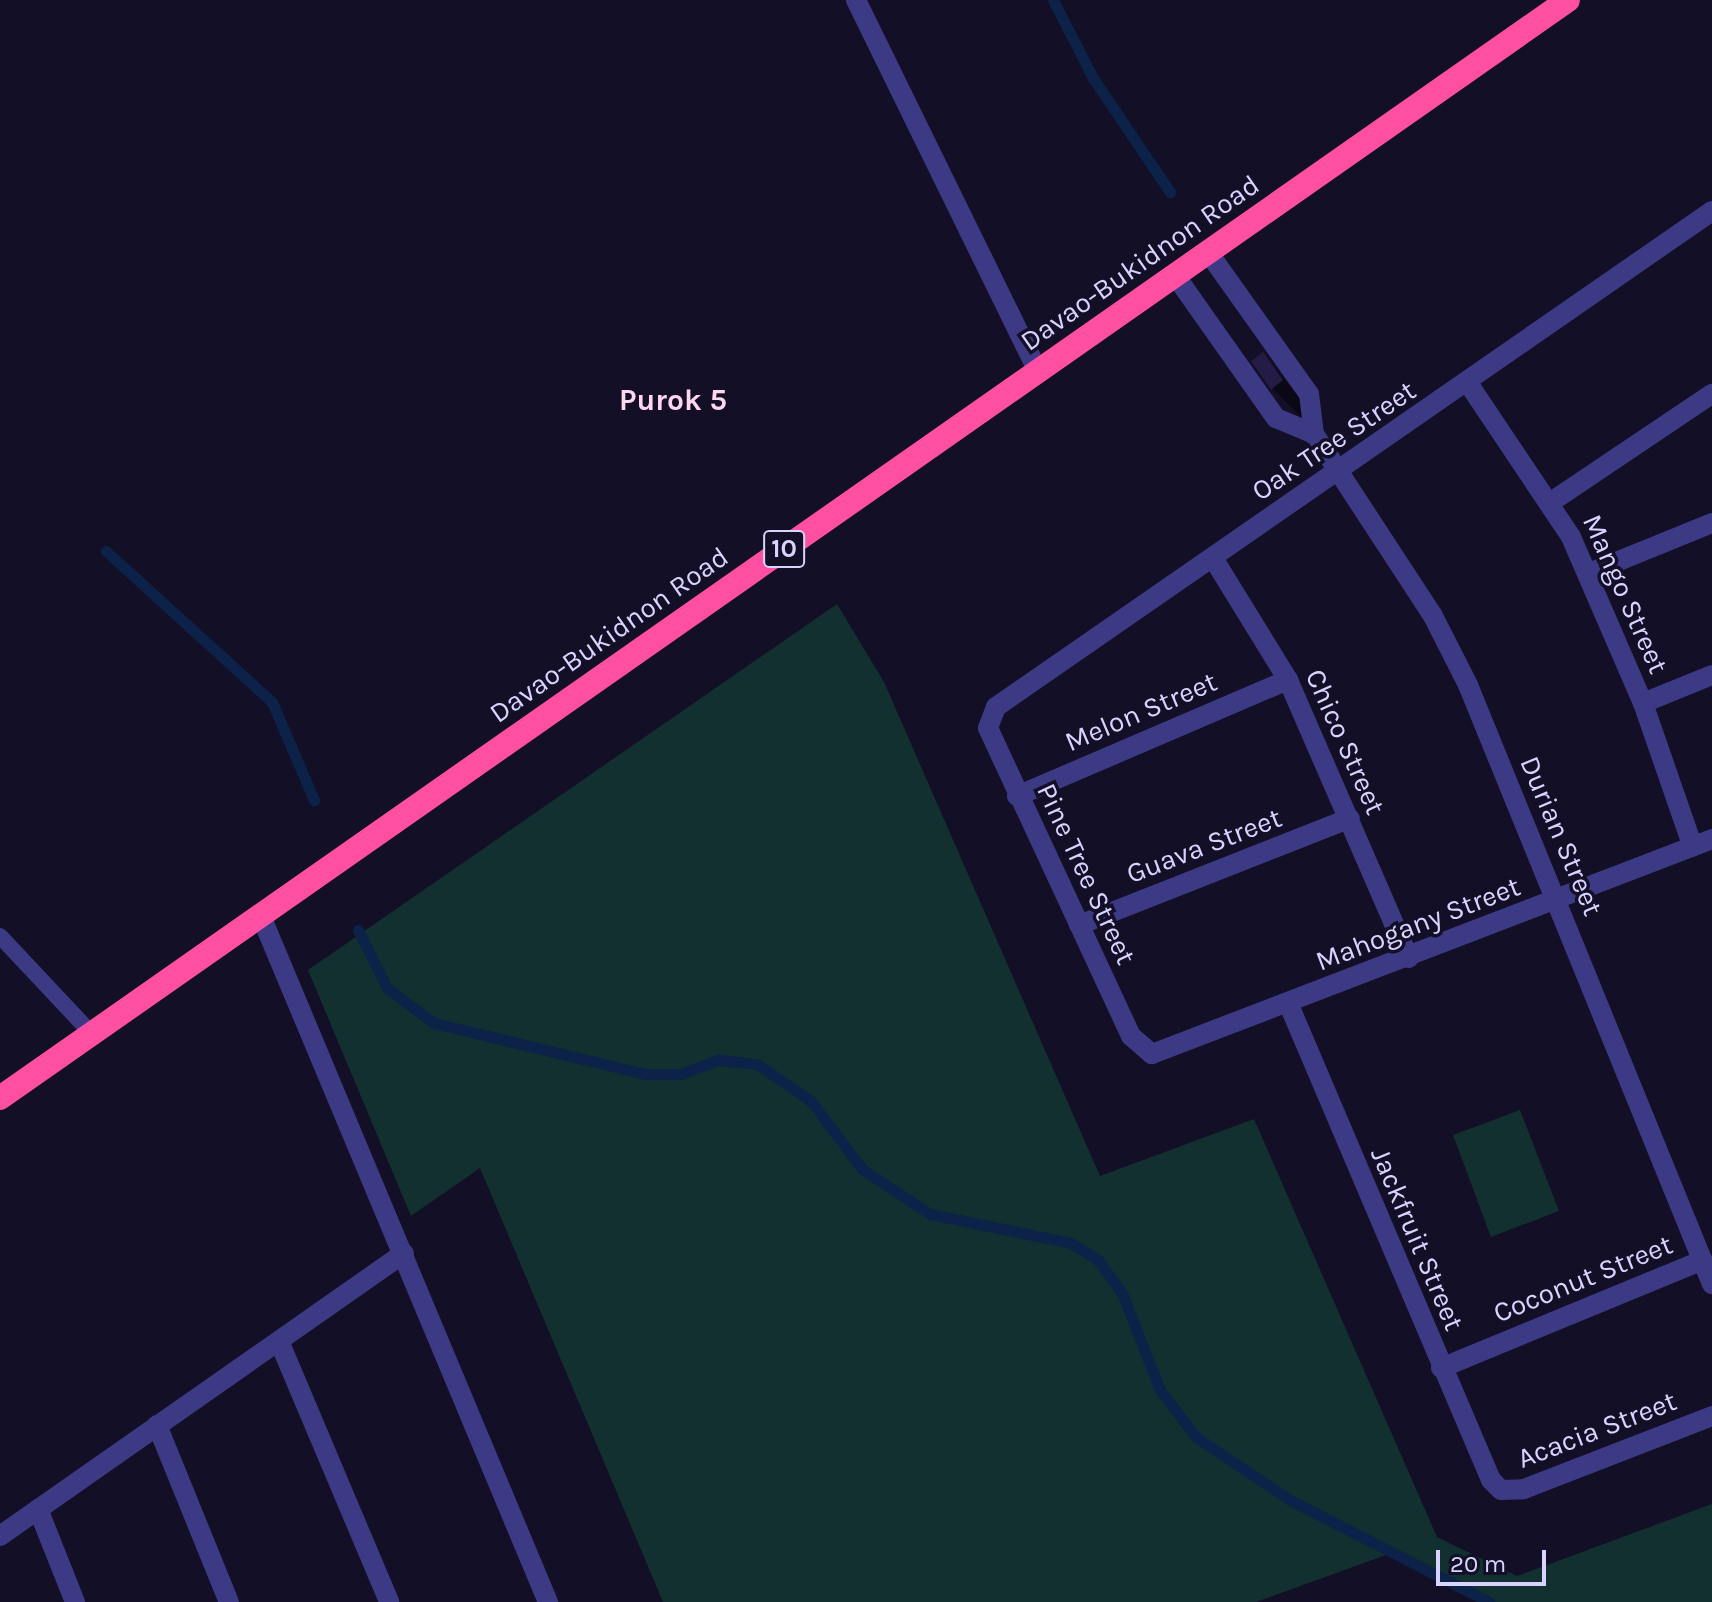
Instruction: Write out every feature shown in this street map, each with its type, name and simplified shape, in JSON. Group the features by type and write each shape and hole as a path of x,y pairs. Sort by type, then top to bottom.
{"highway":[{"name":"Davao-Bukidnon Road","path":"0,1098 1568,0"}],"street":[{"path":"856,0 1038,371"},
{"name":"Oak Tree Street","path":"988,718 1712,211"},
{"name":"Durian Street","path":"1208,252 1309,394 1314,434 1432,614 1558,900 1712,1284"},
{"path":"1175,275 1276,418 1314,434"},
{"name":"Mango Street","path":"1468,383 1551,502 1589,573 1703,843"},
{"path":"1551,502 1712,394"},
{"path":"1589,573 1712,523"},
{"name":"Chico Street","path":"1213,558 1288,680 1409,958"},
{"path":"1643,703 1712,675"},
{"name":"Melon Street","path":"1017,796 1288,680"},
{"name":"Pine Tree Street","path":"988,718 1017,796 1144,1050"},
{"name":"Guava Street","path":"1079,925 1350,818"},
{"name":"Mahogany Street","path":"1144,1050 1163,1054 1703,843"},
{"path":"261,916 548,1602"},
{"name":"Jackfruit Street","path":"1289,1005 1484,1471 1501,1490"},
{"path":"0,1536 404,1253"},
{"name":"Coconut Street","path":"1441,1368 1703,1260"},
{"path":"279,1341 389,1602"},
{"name":"Acacia Street","path":"1501,1490 1524,1489 1712,1416"},
{"path":"157,1425 229,1602"},
{"path":"38,1509 75,1602"}],"lane":[{"path":"0,936 92,1034"}],"green space":[{"path":"837,604 884,682 1100,1176 1254,1119 1437,1537 1517,1576 1712,1504 1712,1602 1489,1602 1397,1551 1256,1602 663,1602 480,1168 411,1216 308,970"},
{"path":"1520,1110 1559,1211 1491,1237 1453,1135"}],"building":[{"path":"1263,352 1283,380 1271,390 1251,361"}],"waterway":[{"path":"1053,0 1093,78 1170,192"},
{"path":"106,551 272,702 314,800"},
{"path":"358,930 387,988 434,1023 645,1074 681,1074 718,1060 757,1064 811,1101 862,1169 930,1214 1071,1243 1098,1260 1122,1293 1160,1390 1196,1437 1290,1500 1489,1602"}],"district":[{"name":"Purok 5","path":"673,400"}]}
